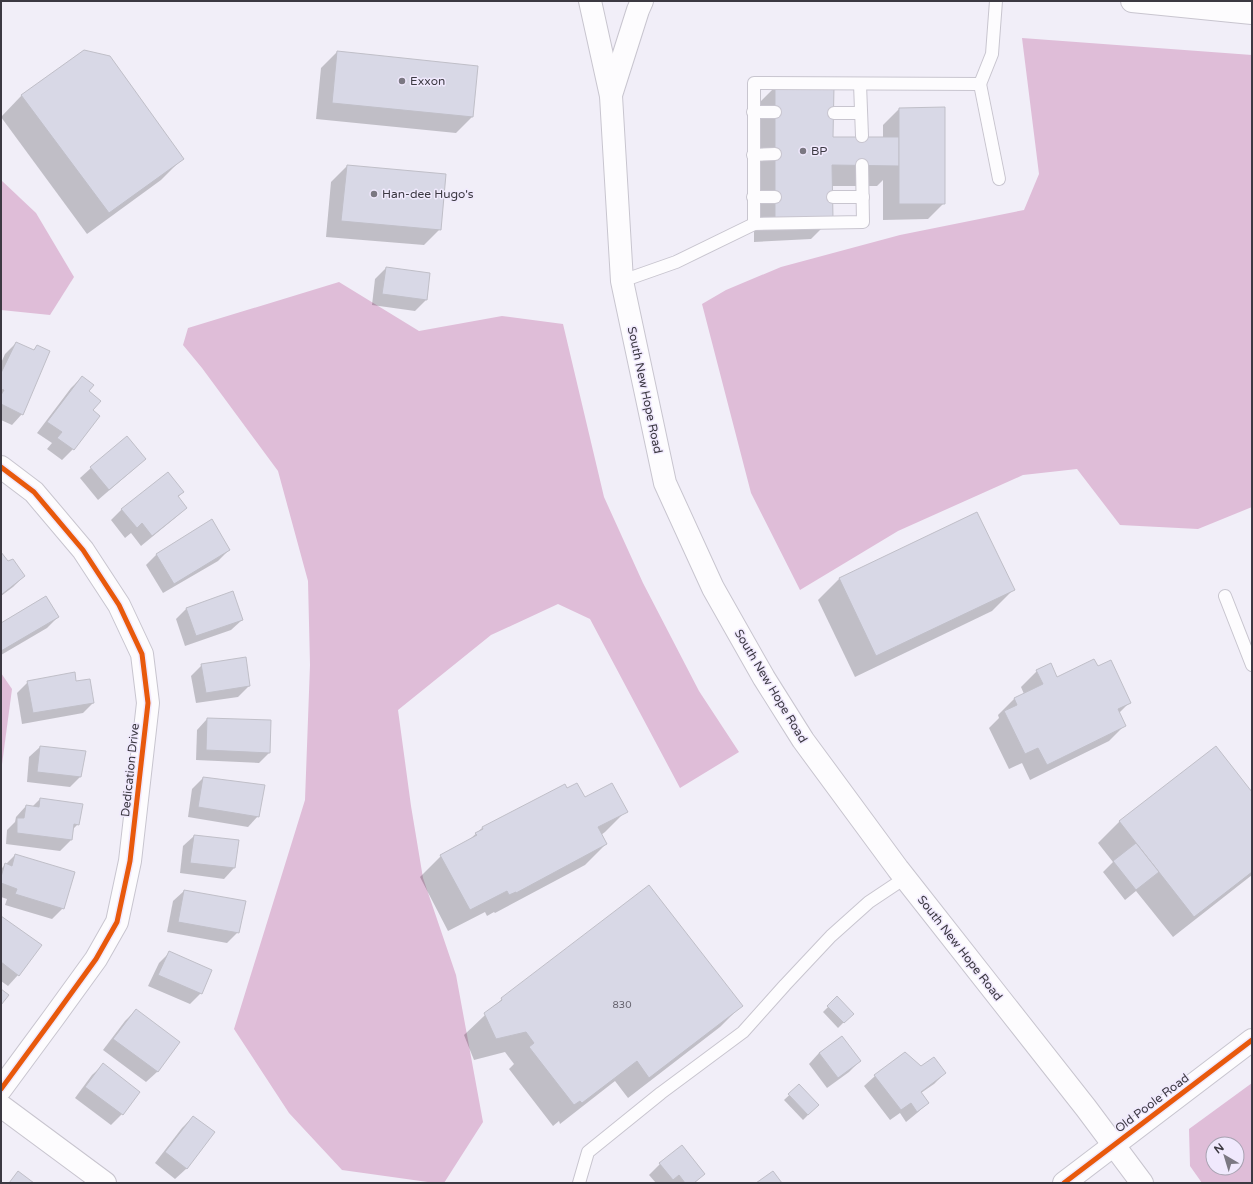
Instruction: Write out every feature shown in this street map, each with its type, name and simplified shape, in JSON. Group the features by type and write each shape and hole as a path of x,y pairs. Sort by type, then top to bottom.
{"main road":[{"name":"South New Hope Road","path":"590,1 611,96 622,280 664,483 713,588 764,678 803,740 905,878 1086,1108 1142,1183"},
{"name":"South New Hope Road","path":"611,96 642,1"},
{"path":"1132,1 1252,12"},
{"name":"Dedication Drive","path":"1,467 34,492 83,550 119,605 142,654 148,704 130,861 117,922 96,959 1,1089"},
{"name":"Old Poole Road","path":"1064,1183 1252,1040"},
{"path":"1,1106 105,1183"}],"lane":[{"path":"996,1 992,54 980,84 999,179"},
{"path":"754,224 754,83 980,84"},
{"path":"860,84 862,136"},
{"path":"753,112 775,112"},
{"path":"834,112 862,113"},
{"path":"753,155 775,154"},
{"path":"622,280 676,262 754,224 863,222 862,165"},
{"path":"753,197 775,197"},
{"path":"833,197 863,197"},
{"path":"1225,596 1252,665"},
{"path":"579,1183 588,1152 661,1093 743,1032 831,936 869,902 905,878"}],"shaded area":[{"path":"1022,38 1252,55 1252,507 1198,529 1120,525 1077,469 1023,475 898,531 800,590 751,493 702,304 726,290 781,267 900,235 1024,210 1039,174"},
{"path":"1,180 36,213 74,277 50,315 1,310"},
{"path":"339,282 419,331 502,316 563,324 604,497 643,583 699,691 739,752 680,788 590,619 558,604 491,635 398,710 411,806 423,878 456,975 483,1122 444,1183 342,1170 289,1113 234,1029 305,800 310,665 308,581 278,471 202,368 183,345 188,328"},
{"path":"1,673 12,689 1,772"},
{"path":"1252,1083 1252,1183 1202,1183 1190,1166 1189,1129"}],"building":[{"path":"84,50 110,56 184,159 109,213 21,95"},
{"path":"337,51 478,66 473,117 332,103"},
{"path":"775,86 834,86 833,137 899,137 899,166 832,165 833,219 775,222"},
{"path":"945,107 945,204 899,204 899,108"},
{"path":"347,165 446,174 441,230 341,221"},
{"path":"386,267 430,273 427,300 382,294"},
{"path":"16,342 34,350 37,345 50,351 23,415 1,404 1,395 4,390 1,389 1,373"},
{"path":"82,376 94,385 89,391 101,401 93,410 100,416 74,450 57,438 62,432 47,422"},
{"path":"127,436 146,459 109,490 90,467"},
{"path":"168,472 184,492 178,496 187,508 152,536 142,523 137,528 121,509"},
{"path":"977,512 1015,590 876,656 839,578"},
{"path":"212,519 230,550 174,584 156,554"},
{"path":"1,552 8,561 13,559 25,576 1,595"},
{"path":"233,591 243,620 196,636 186,608"},
{"path":"46,596 59,617 1,651 1,623"},
{"path":"246,657 250,686 206,693 201,664"},
{"path":"1094,659 1098,666 1111,660 1131,703 1118,709 1126,726 1047,765 1038,748 1025,754 1004,711 1017,705 1014,698 1043,684 1036,670 1051,663 1057,677"},
{"path":"75,672 76,681 90,679 94,703 33,713 27,681"},
{"path":"207,718 271,720 270,753 206,750"},
{"path":"40,746 86,751 81,777 37,772"},
{"path":"1216,746 1252,792 1252,872 1194,917 1119,821"},
{"path":"203,777 265,785 259,817 198,807"},
{"path":"577,783 585,797 612,783 628,812 598,827 607,844 516,893 509,895 507,891 470,910 440,855 477,835 475,833 483,829 482,827 565,784 567,788"},
{"path":"40,798 83,804 79,825 74,824 72,840 17,833 17,818 24,818 26,805 39,807"},
{"path":"194,835 239,840 235,868 190,863"},
{"path":"1136,843 1159,872 1136,890 1113,861"},
{"path":"15,854 75,872 64,909 15,894 17,889 1,883 5,863 12,866"},
{"path":"649,885 743,1006 649,1078 637,1061 582,1103 580,1101 574,1105 529,1047 534,1043 526,1032 496,1039 484,1013 502,1000 501,998"},
{"path":"184,890 246,901 239,933 178,922"},
{"path":"1,916 42,945 19,976 1,962"},
{"path":"169,951 212,970 202,994 158,975"},
{"path":"1,989 9,995 1,1005"},
{"path":"837,996 854,1014 844,1023 827,1006"},
{"path":"136,1009 180,1042 158,1072 113,1039"},
{"path":"842,1036 861,1061 838,1078 819,1053"},
{"path":"905,1052 921,1066 934,1057 946,1073 921,1092 929,1103 917,1112 911,1103 901,1110 874,1075"},
{"path":"103,1063 140,1092 123,1115 85,1087"},
{"path":"799,1084 819,1105 808,1115 788,1094"},
{"path":"193,1116 215,1132 187,1169 165,1152"},
{"path":"682,1145 705,1174 694,1183 685,1183 679,1175 673,1180 659,1163"},
{"path":"18,1171 34,1183 9,1183"},
{"path":"773,1171 782,1183 756,1183"}],"cycle path":[{"path":"1,467 34,492 83,550 119,605 142,654 148,703 130,861 117,922 96,959 1,1089"},
{"path":"1064,1183 1252,1040"}],"place":[{"name":"Exxon","path":"402,81"},
{"name":"BP","path":"803,151"},
{"name":"Han-dee Hugo's","path":"374,194"}]}
